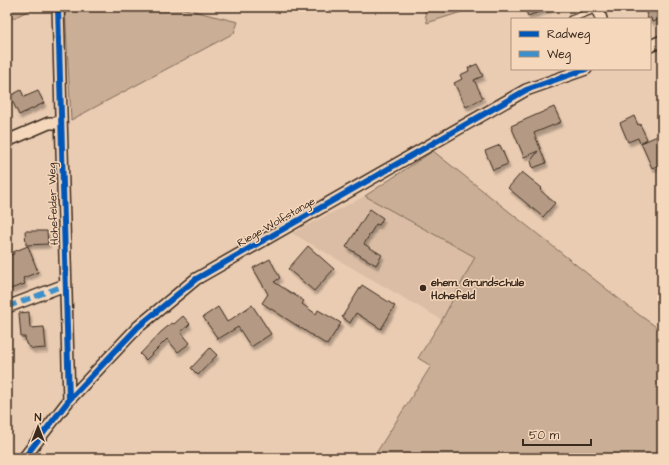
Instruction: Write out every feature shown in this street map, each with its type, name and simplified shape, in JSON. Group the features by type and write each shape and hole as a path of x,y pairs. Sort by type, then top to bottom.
{"street":[{"name":"Hohefelder Weg","path":"58,7 69,400"},
{"path":"651,46 662,41"},
{"name":"Riege-Wolfstange","path":"24,458 69,400 138,327 196,279 526,90 583,70"},
{"path":"7,141 49,123 61,122"},
{"path":"7,307 65,285"}],"lane":[{"path":"575,18 598,12"}],"shaded area":[{"path":"7,7 36,7 7,21"},
{"path":"65,7 177,7 238,22 234,33 71,120"},
{"path":"424,7 477,7 427,23"},
{"path":"433,151 638,314 662,331 662,458 373,458 431,366 418,358 442,320 475,257 365,196"},
{"name":"ehem. Grundschule Hohefeld","path":"365,196 475,257 442,320 292,233"}],"building":[{"path":"524,7 550,7 550,8 528,16"},
{"path":"646,7 662,7 662,19 652,22 651,18 648,18 645,10 647,9"},
{"path":"477,64 483,76 474,80 483,98 466,107 454,83 462,79 460,75 469,71 468,68"},
{"path":"21,90 24,97 38,91 44,103 19,115 10,96"},
{"path":"554,107 561,122 534,133 546,163 533,168 531,161 538,151 524,157 511,126"},
{"path":"634,116 638,125 640,124 647,139 640,143 638,138 628,142 620,123"},
{"path":"662,134 662,164 652,168 641,143"},
{"path":"500,145 508,164 493,170 485,151"},
{"path":"522,172 542,188 540,190 555,203 543,217 508,188"},
{"path":"370,209 383,218 379,225 376,224 364,244 382,255 376,265 346,247"},
{"path":"25,231 47,231 48,244 26,245"},
{"path":"28,246 38,272 23,278 25,284 7,290 7,273 10,272 7,264 7,256 14,254 13,252"},
{"path":"308,246 334,269 314,291 288,269"},
{"path":"270,259 280,278 274,282 304,301 302,304 316,314 318,310 341,323 327,345 262,303 268,294 253,268"},
{"path":"362,285 395,306 381,329 356,313 350,323 342,317"},
{"path":"252,305 271,334 251,347 238,327 218,339 203,317 218,307 227,322"},
{"path":"29,312 30,328 44,327 46,348 33,349 26,344 25,337 21,337 19,313"},
{"path":"183,316 190,324 181,332 190,343 178,352 167,339 146,360 140,354 161,332"},
{"path":"210,348 217,355 198,375 191,368"}],"marked path":[{"path":"7,307 65,285"}],"cycle path":[{"path":"58,7 69,400"},
{"path":"24,458 69,400 138,327 196,279 526,90 583,70"}],"place":[{"name":"ehem. Grundschule Hohefeld","path":"423,288"}]}
